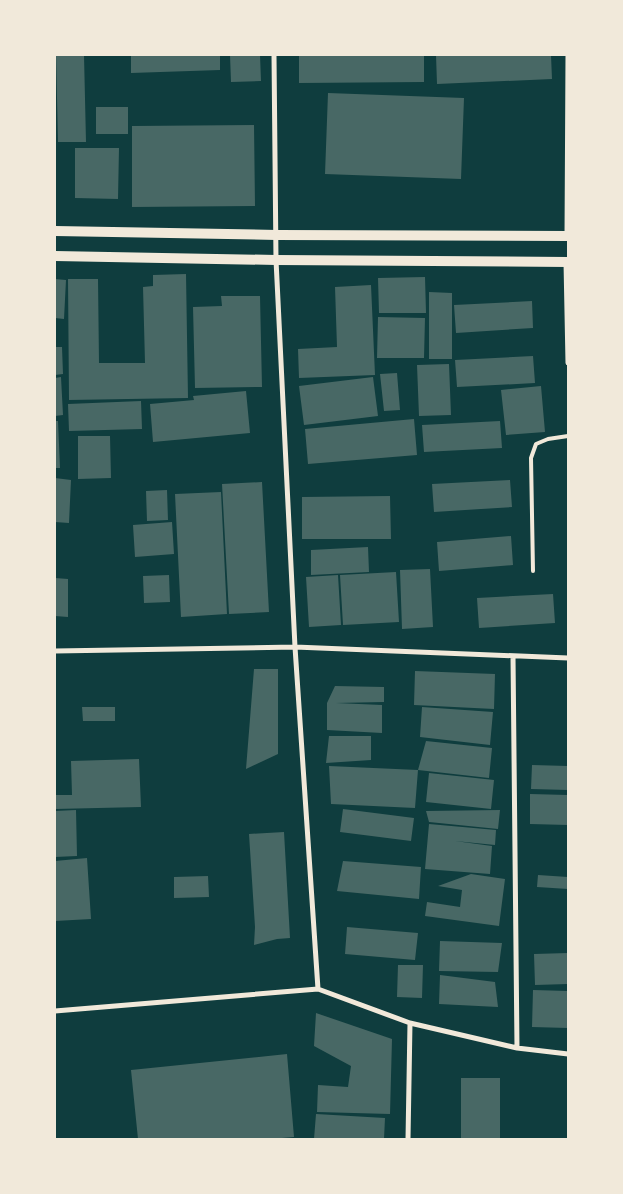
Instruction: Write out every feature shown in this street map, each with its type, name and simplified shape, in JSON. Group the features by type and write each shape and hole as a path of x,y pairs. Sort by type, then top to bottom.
{"main road":[{"path":"55,231 276,235 567,236"},
{"path":"55,256 567,262"}],"street":[{"path":"274,55 276,260 295,647 318,988"},
{"path":"567,236 568,55"},
{"path":"567,262 568,363"},
{"path":"55,651 295,647 568,658"},
{"path":"513,656 517,1048"},
{"path":"55,1011 318,988 410,1023 517,1048 568,1054"},
{"path":"408,1139 410,1023"}],"lane":[{"path":"533,571 531,458 536,444 548,438 568,436"}],"building":[{"path":"56,55 84,55 86,142 58,142"},
{"path":"220,55 220,70 131,73 131,56"},
{"path":"230,55 260,55 261,81 231,82"},
{"path":"299,55 424,55 424,82 299,83"},
{"path":"436,55 551,55 552,79 437,84"},
{"path":"328,93 464,98 461,179 325,174"},
{"path":"96,107 128,107 128,134 96,134"},
{"path":"254,125 255,206 132,207 132,126"},
{"path":"75,148 119,148 118,199 75,198"},
{"path":"186,274 188,398 69,400 68,279 98,279 99,363 145,363 143,287 153,286 153,275"},
{"path":"425,277 426,313 379,313 378,278"},
{"path":"55,279 66,280 64,319 55,318"},
{"path":"371,285 375,375 299,378 298,349 337,347 335,287"},
{"path":"429,292 452,293 452,359 429,359"},
{"path":"221,296 260,296 262,387 195,388 193,307 222,306"},
{"path":"532,301 533,328 456,333 454,305"},
{"path":"378,317 425,318 424,358 377,358"},
{"path":"55,347 62,347 63,374 55,375"},
{"path":"533,356 535,383 457,387 455,360"},
{"path":"449,364 451,415 419,416 417,365"},
{"path":"397,373 400,410 384,411 380,374"},
{"path":"61,377 63,415 55,416 55,378"},
{"path":"373,377 378,416 304,425 299,386"},
{"path":"541,386 545,432 506,435 501,390"},
{"path":"246,391 250,433 153,442 150,404 194,400 193,396"},
{"path":"141,401 142,429 69,431 68,404"},
{"path":"414,419 417,455 308,464 305,429"},
{"path":"55,421 58,421 60,468 55,468"},
{"path":"500,421 502,448 424,452 422,425"},
{"path":"78,436 110,436 111,478 78,479"},
{"path":"55,478 71,480 69,523 55,522"},
{"path":"510,480 512,507 434,512 432,484"},
{"path":"262,482 269,612 229,614 222,484"},
{"path":"167,490 168,520 147,521 146,491"},
{"path":"221,492 227,614 181,617 175,494"},
{"path":"390,496 391,539 302,539 302,497"},
{"path":"172,522 174,554 135,557 133,525"},
{"path":"511,536 513,565 439,571 437,542"},
{"path":"368,547 369,572 311,575 311,550"},
{"path":"430,569 433,627 402,629 400,570"},
{"path":"396,572 399,622 343,625 340,575"},
{"path":"169,575 170,602 144,603 143,576"},
{"path":"338,575 341,625 309,627 306,577"},
{"path":"55,578 68,579 68,617 55,616"},
{"path":"553,594 555,623 479,628 477,598"},
{"path":"254,669 278,669 278,754 246,769"},
{"path":"415,671 495,674 494,709 414,705"},
{"path":"335,686 384,687 384,702 336,703 382,705 382,733 327,730 327,703"},
{"path":"82,707 115,707 115,721 83,721"},
{"path":"422,707 493,712 490,745 420,737"},
{"path":"329,736 371,736 371,760 326,763"},
{"path":"426,741 492,748 489,778 418,770"},
{"path":"139,759 141,807 55,809 55,795 72,795 71,761"},
{"path":"532,765 568,766 568,790 531,789"},
{"path":"329,766 418,770 415,808 331,804"},
{"path":"429,773 494,780 491,809 426,802"},
{"path":"530,794 568,795 568,825 530,824"},
{"path":"343,809 414,818 411,841 340,832"},
{"path":"76,810 77,856 55,857 55,811"},
{"path":"500,810 498,829 429,822 426,811"},
{"path":"429,824 496,830 495,845 455,841 492,846 490,874 425,869"},
{"path":"284,832 290,938 254,945 255,927 249,834"},
{"path":"87,858 91,919 55,921 55,861"},
{"path":"343,861 421,867 419,899 337,891"},
{"path":"471,874 505,879 499,926 425,916 427,902 460,907 462,890 438,886"},
{"path":"538,875 568,877 568,889 537,887"},
{"path":"208,876 209,897 174,898 174,877"},
{"path":"347,927 418,933 415,960 345,954"},
{"path":"440,941 502,943 498,972 439,971"},
{"path":"568,953 568,984 535,985 534,954"},
{"path":"398,965 423,965 422,998 397,997"},
{"path":"440,975 495,982 498,1007 439,1004"},
{"path":"533,990 568,991 568,1028 532,1027"},
{"path":"316,1013 392,1039 390,1114 317,1112 318,1085 348,1087 351,1066 314,1046"},
{"path":"287,1054 294,1137 270,1139 138,1139 131,1070"},
{"path":"461,1078 500,1078 500,1139 461,1139"},
{"path":"316,1114 385,1118 384,1139 314,1139"}]}
